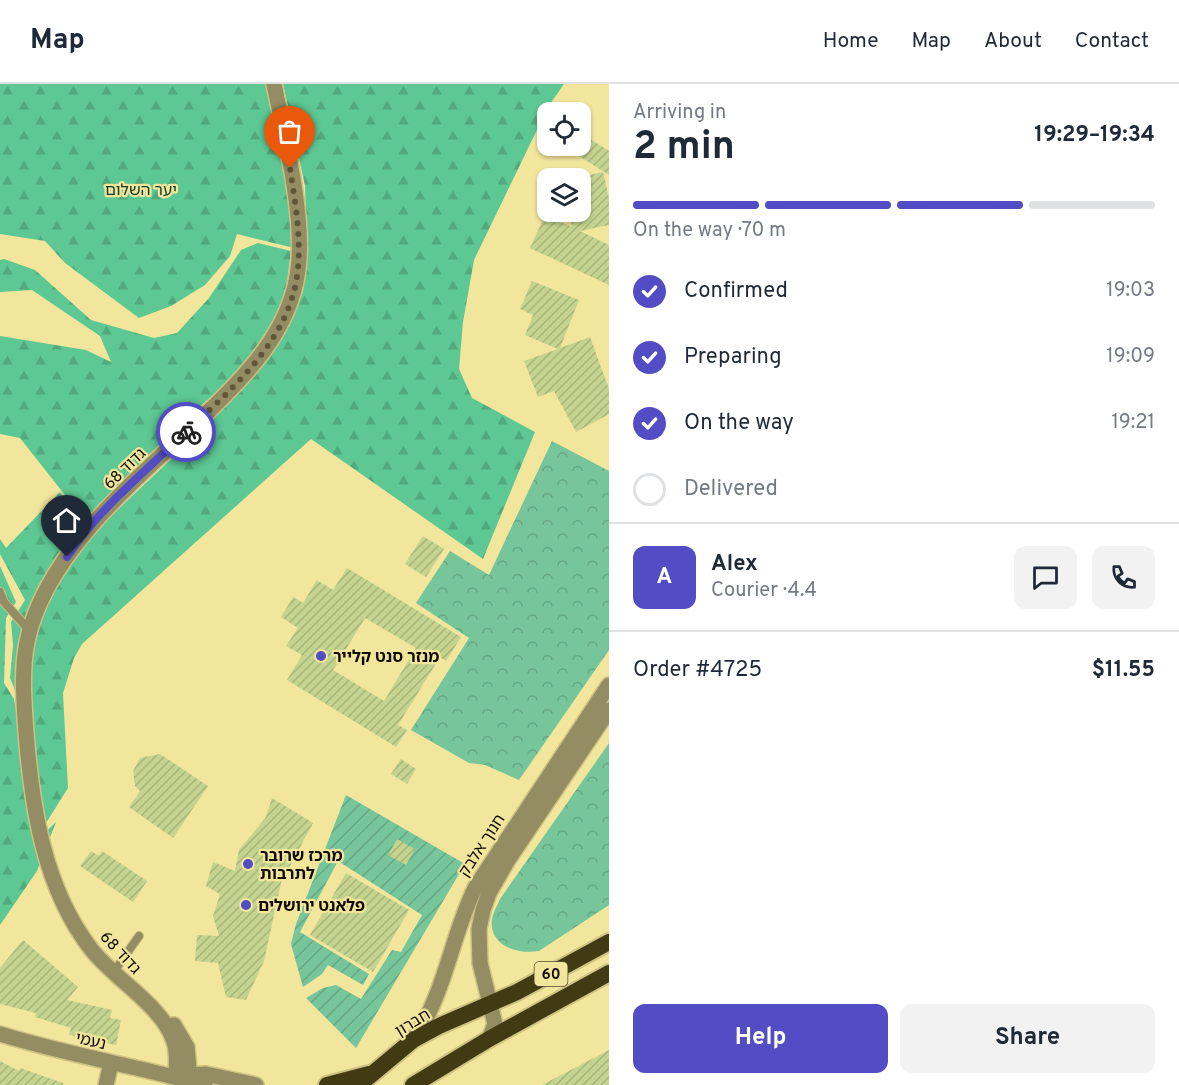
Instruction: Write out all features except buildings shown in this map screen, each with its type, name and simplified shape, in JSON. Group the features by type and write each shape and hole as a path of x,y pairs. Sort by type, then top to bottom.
{"highway":[{"name":"60","path":"492,1004 609,942"},
{"name":"60","path":"413,1085 489,1039 607,977"},
{"name":"חברון","path":"359,1085 413,1040 439,1026 492,1004"},
{"path":"327,1085 363,1077 373,1072"}],"street":[{"name":"גדוד 68","path":"190,1079 177,1054 169,1028 152,1009 113,974 93,951 79,931 64,902 42,846 31,786 24,708 24,674 27,644 36,614 47,590 75,545 128,488 240,380 272,342 287,313 298,270 297,217 274,84"},
{"name":"חנוך אלבק","path":"413,1040 431,1010 461,920 475,888 609,685"},
{"name":"חנוך אלבק","path":"489,1039 495,1024 483,974 479,929 489,893 508,860 609,710"},
{"name":"נעמי","path":"0,1034 39,1046 190,1079 220,1077 256,1085"},
{"path":"106,1085 111,1063"}],"lane":[{"path":"0,592 4,602 30,631"},
{"path":"113,974 139,936"}],"green space":[{"name":"יער השלום","path":"0,84 268,84 284,151 294,248 237,234 230,256 205,285 171,306 139,318 65,263 45,241 0,234"},
{"path":"283,84 564,84 551,102 537,102 537,130 474,260 463,322 459,369 472,398 535,432 483,559 311,439 82,644 74,658 63,693 68,788 41,831 31,729 10,678 13,645 11,622 25,600 0,554 0,539 6,548 60,492 91,535 204,428 243,387 292,315 303,292 307,251 305,186"},
{"path":"258,243 291,251 283,312 259,346 225,385 175,427 87,523 20,438 0,434 0,336 86,350 111,362 100,336 32,290 0,292 0,260 4,259 35,270 91,320 154,338 177,333 209,298 241,250"},
{"path":"552,441 609,471 609,650 519,780 485,765 469,763 411,730 469,638 416,603 450,551 489,575"},
{"path":"0,566 16,602 6,618 4,683 14,699 25,794 34,843 56,822 37,871 0,925"},
{"path":"609,743 609,905 539,951 517,951 504,945 494,934 492,927 500,899"},
{"path":"346,795 465,864 356,1048 306,998 323,988 336,985 361,999 392,950 401,952 422,915 338,861 300,932 369,974 363,985 328,965 322,974 303,987 291,944 296,924"}],"way so far":[{"path":"186,432 226,395 254,364 272,342 287,313 298,270 299,250 290,168"}],"place":[{"name":"מנזר סנט קלייר","path":"321,656"},
{"name":"מרכז שרובר לתרבות","path":"248,864"},
{"name":"פלאנט ירושלים","path":"246,905"}],"route":[{"path":"67,557 95,522 186,432"}]}
